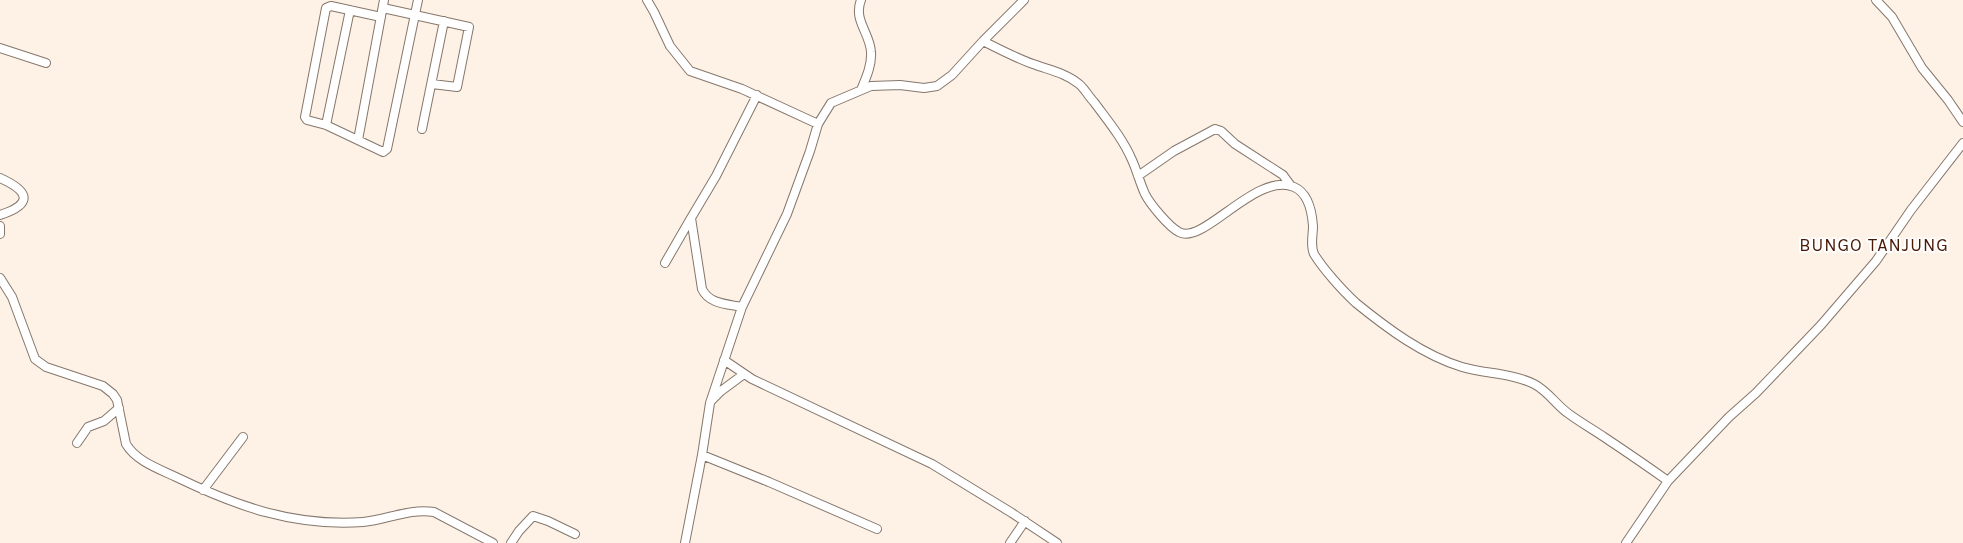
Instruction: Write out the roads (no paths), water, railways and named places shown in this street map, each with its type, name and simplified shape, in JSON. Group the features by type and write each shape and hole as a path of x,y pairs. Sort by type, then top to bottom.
{"street":[{"path":"381,17 329,6 325,10 305,117 306,120 326,125 382,151 387,149 418,0"},
{"path":"647,0 670,46 690,72 757,96 818,124"},
{"path":"861,0 858,13 869,40 871,54 870,66 861,90"},
{"path":"685,543 710,403 724,360 742,307 787,214 818,124 831,103 871,86 900,85 924,88 937,86 952,75 1024,0"},
{"path":"1876,0 1892,17 1922,68 1963,122"},
{"path":"358,140 384,4 415,15 468,26 456,87 432,84"},
{"path":"326,125 350,10"},
{"path":"422,130 444,21"},
{"path":"983,41 1031,64 1063,75 1080,85 1124,144 1146,197 1180,233 1190,234 1204,228 1259,191 1280,185 1291,186 1303,192 1307,198 1313,226 1312,242 1314,252 1354,301 1380,322 1434,356 1453,364 1479,371 1521,378 1535,384 1567,413 1668,481"},
{"path":"0,48 46,63"},
{"path":"665,263 716,176 757,96"},
{"path":"1138,176 1174,151 1210,130 1215,130 1283,175 1291,186"},
{"path":"1628,542 1668,481 1723,423 1756,394 1821,325 1876,261 1911,210 1963,143"},
{"path":"0,178 21,190 23,196 21,206 0,215"},
{"path":"691,218 702,289 714,301 742,307"},
{"path":"0,226 0,234"},
{"path":"0,278 15,303 35,359 46,367 103,386 113,394 119,408 123,436 130,450 157,468 204,490 255,510 303,521 363,522 410,511 423,510 434,512 493,543"},
{"path":"724,360 744,374 932,464 1025,521 1057,543"},
{"path":"710,403 744,374"},
{"path":"77,443 88,426 104,421 119,408"},
{"path":"204,490 243,437"},
{"path":"702,455 877,529"},
{"path":"511,543 533,516 575,534"},
{"path":"1010,543 1025,521"}],"district":[{"name":"BUNGO TANJUNG","path":"1874,245"}]}
